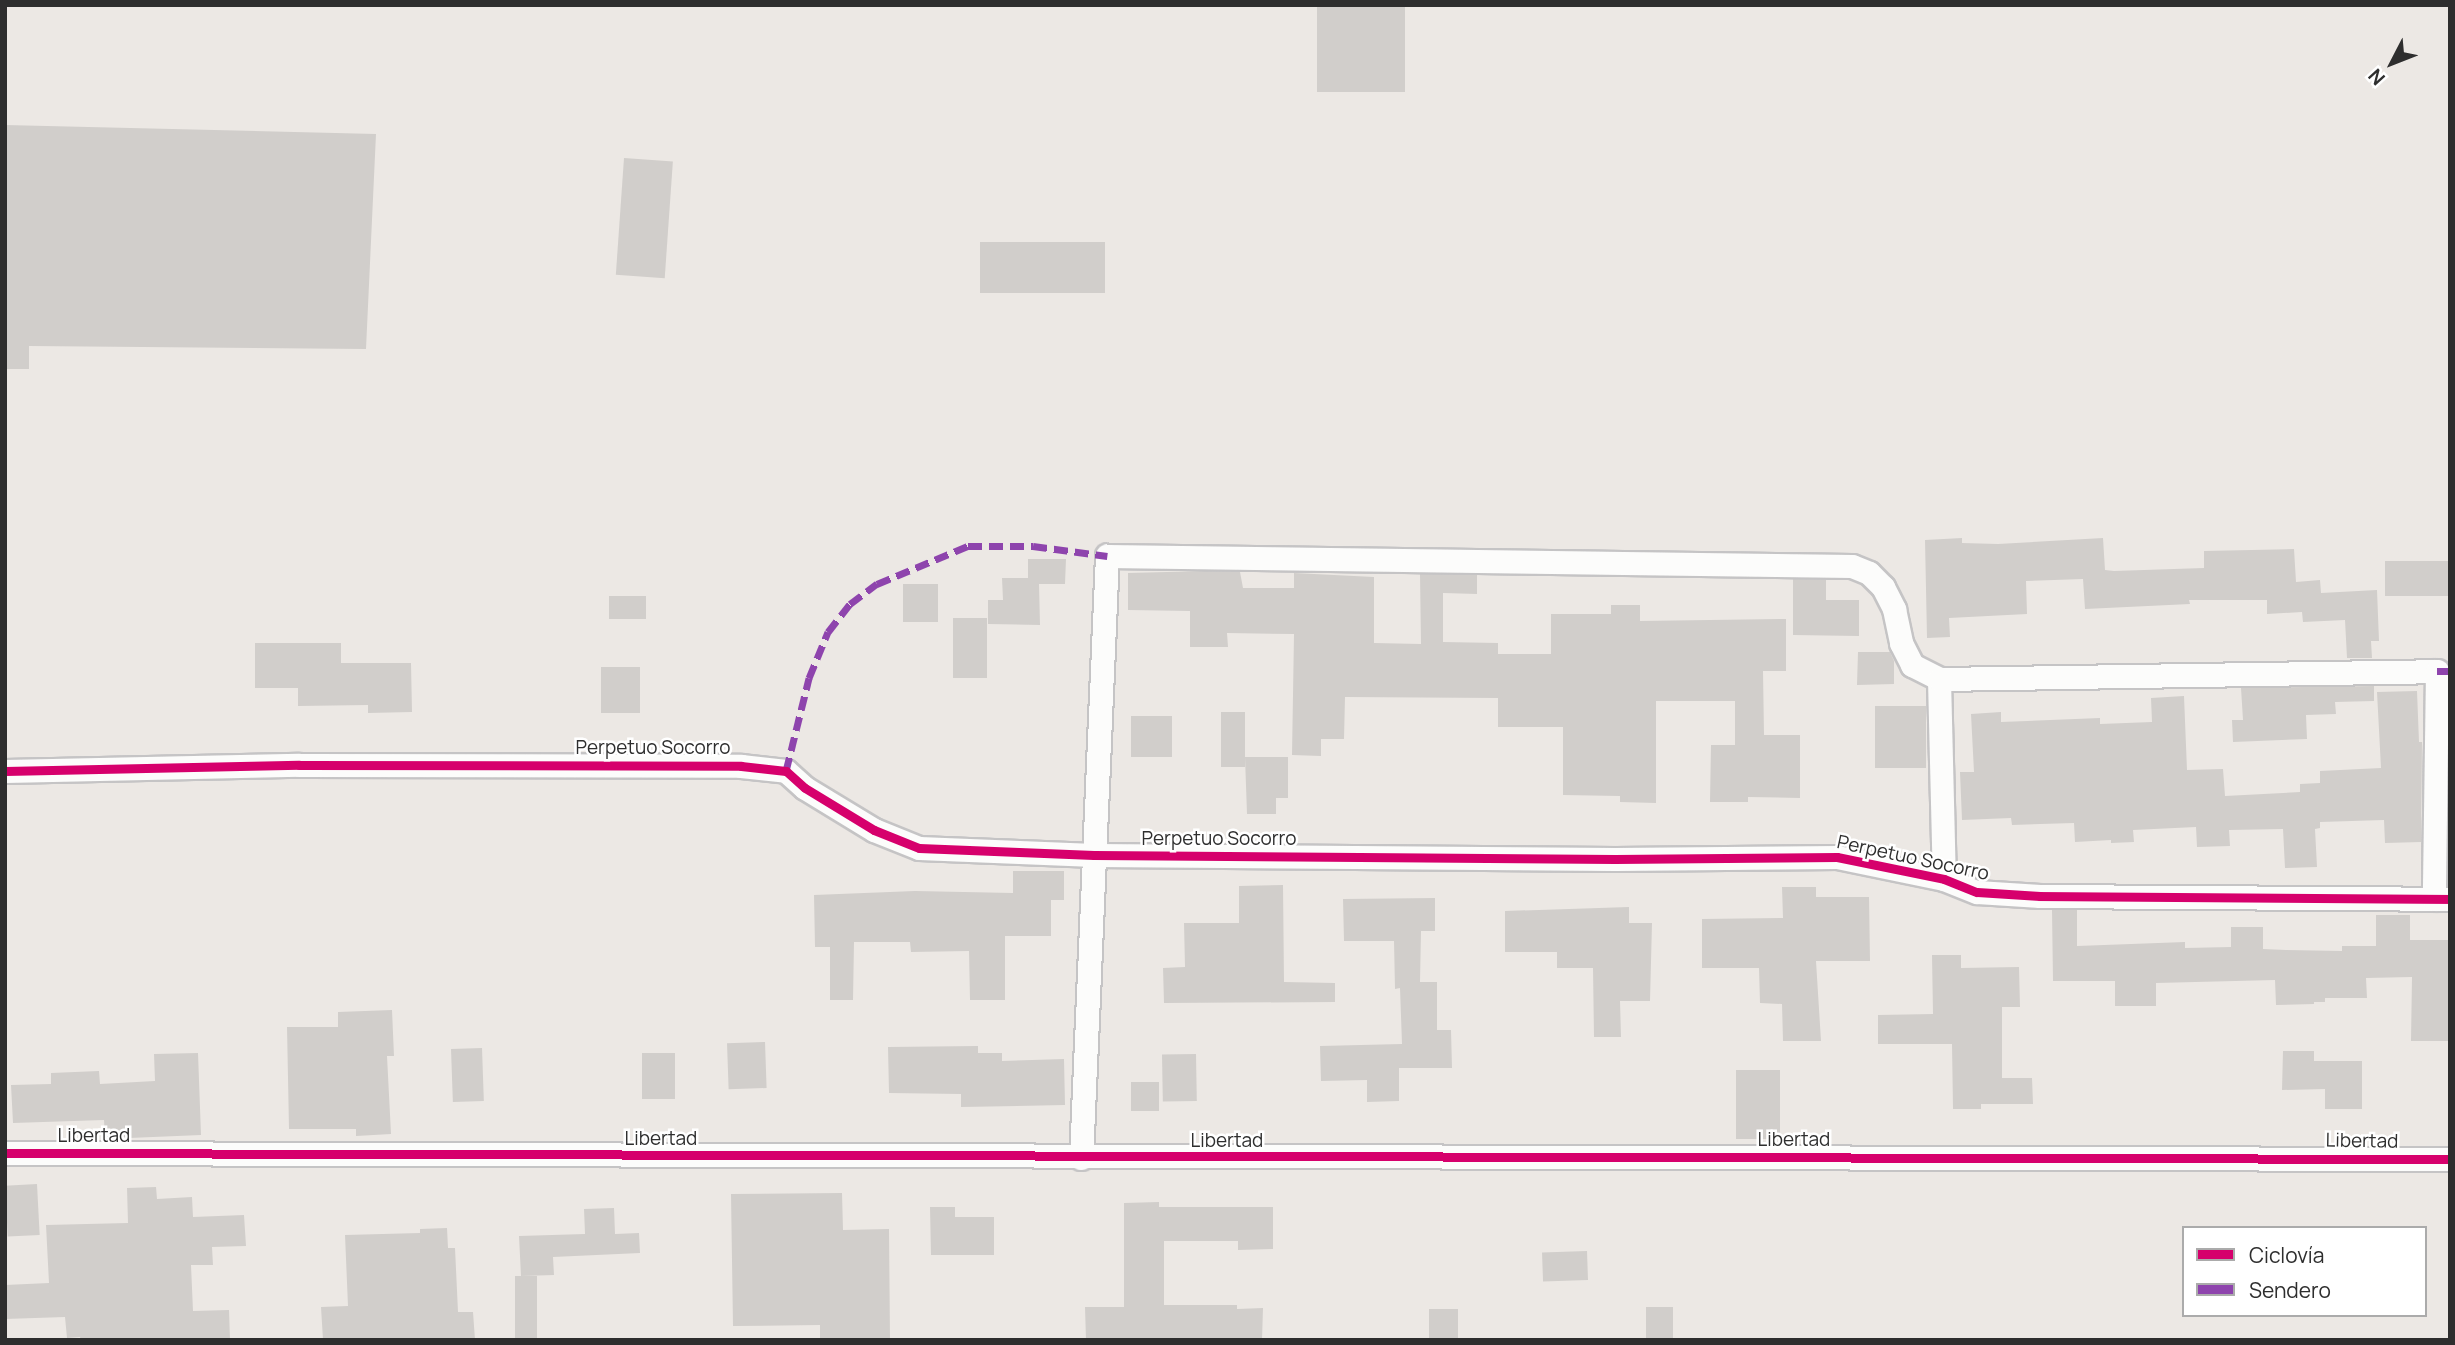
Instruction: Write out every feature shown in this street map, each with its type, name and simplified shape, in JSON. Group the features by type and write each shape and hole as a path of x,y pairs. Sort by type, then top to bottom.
{"street":[{"path":"1081,1158 1108,556 1852,566 1869,573 1883,587 1894,609 1901,643 1912,665 1939,679 2437,671 2442,899"},
{"path":"1939,679 1944,879"},
{"name":"Perpetuo Socorro","path":"5,771 299,765 741,766 786,771 805,788 874,830 919,848 1094,855 1601,859 1838,857 1944,879 1977,892 2040,896 2442,899"},
{"name":"Libertad","path":"5,1153 1081,1158 2450,1159"}],"building":[{"path":"1317,5 1405,5 1405,92 1317,92"},
{"path":"5,125 376,134 366,349 29,346 29,369 5,369"},
{"path":"624,158 673,161 665,278 616,275"},
{"path":"980,242 1105,242 1105,293 980,293"},
{"path":"1962,538 1962,543 1998,544 2103,538 2105,570 2114,571 2204,568 2204,551 2294,549 2296,582 2320,580 2321,593 2377,590 2379,641 2371,641 2372,658 2347,658 2345,620 2303,622 2302,612 2267,614 2267,600 2189,600 2190,604 2085,609 2083,579 2026,581 2027,614 1949,618 1950,637 1927,638 1925,540"},
{"path":"1028,559 1066,559 1065,584 1039,584 1040,625 988,624 988,600 1003,600 1002,578 1028,578"},
{"path":"2385,561 2450,561 2450,596 2385,596"},
{"path":"1240,572 1243,588 1294,588 1294,573 1374,577 1374,643 1421,644 1420,574 1477,575 1477,594 1443,593 1443,642 1498,643 1498,654 1551,654 1551,614 1611,614 1611,605 1640,605 1640,621 1786,619 1786,671 1763,671 1764,735 1800,735 1800,798 1748,797 1748,802 1710,802 1711,745 1735,745 1735,701 1656,701 1656,803 1620,802 1620,796 1563,795 1563,727 1498,727 1498,698 1345,697 1344,739 1321,739 1321,756 1292,755 1294,634 1227,633 1228,647 1190,647 1190,611 1128,610 1128,573"},
{"path":"1793,579 1826,580 1826,600 1859,600 1859,636 1793,635"},
{"path":"903,584 938,584 938,622 903,622"},
{"path":"609,596 646,596 646,619 609,619"},
{"path":"953,618 987,618 987,678 953,678"},
{"path":"255,643 341,643 341,663 411,663 412,712 368,713 368,705 298,706 298,688 255,688"},
{"path":"1858,652 1890,652 1894,661 1894,684 1857,685"},
{"path":"601,667 640,667 640,713 601,713"},
{"path":"2374,686 2374,701 2335,702 2336,714 2306,715 2307,739 2233,742 2232,720 2243,720 2241,688"},
{"path":"2417,691 2419,742 2422,742 2421,842 2385,843 2384,820 2320,822 2320,828 2315,829 2317,867 2285,868 2283,829 2229,830 2230,846 2197,847 2196,827 2133,830 2134,842 2075,842 2074,823 2012,825 2011,818 1962,820 1960,772 1974,772 1971,714 2001,712 2001,722 2100,718 2100,724 2152,722 2151,698 2184,696 2187,770 2223,769 2225,796 2300,792 2300,784 2320,783 2320,771 2381,768 2377,692"},
{"path":"1875,706 1926,706 1926,768 1875,768"},
{"path":"1221,712 1245,712 1245,767 1221,767"},
{"path":"1131,716 1172,716 1172,757 1131,757"},
{"path":"1245,757 1288,757 1288,798 1276,798 1276,814 1247,814"},
{"path":"1013,871 1064,871 1064,900 1051,900 1051,936 1005,936 1005,1000 970,1000 969,951 911,952 910,942 854,942 853,1000 830,1000 830,947 815,947 814,895 915,891 1013,893"},
{"path":"1283,885 1284,982 1335,983 1335,1002 1164,1003 1163,968 1185,967 1184,923 1239,923 1239,886"},
{"path":"1782,887 1816,887 1816,897 1869,897 1870,961 1816,961 1821,1041 1783,1041 1782,1004 1760,1003 1759,968 1702,968 1702,919 1783,918"},
{"path":"1435,898 1435,931 1421,931 1420,982 1437,982 1437,1030 1451,1030 1452,1068 1399,1068 1399,1101 1367,1102 1367,1080 1321,1081 1320,1046 1402,1044 1400,988 1395,989 1394,941 1344,941 1343,899"},
{"path":"1629,907 1629,923 1652,923 1650,1001 1620,1001 1621,1037 1594,1037 1593,968 1557,968 1557,952 1505,952 1505,911"},
{"path":"2052,910 2077,910 2077,946 2185,942 2185,948 2231,947 2231,927 2263,927 2263,949 2342,951 2342,946 2376,946 2376,915 2410,915 2410,940 2450,940 2450,1041 2411,1041 2412,977 2366,978 2367,998 2325,998 2325,1002 2314,1004 2276,1005 2275,980 2156,983 2156,1006 2115,1006 2115,981 2053,981"},
{"path":"1932,955 1961,955 1961,968 2019,967 2020,1007 2002,1007 2002,1078 2032,1078 2033,1104 1981,1104 1981,1109 1953,1109 1952,1044 1878,1044 1878,1015 1933,1014"},
{"path":"392,1010 394,1056 387,1056 391,1134 356,1136 356,1129 289,1129 287,1027 338,1027 338,1012"},
{"path":"765,1042 767,1088 729,1089 727,1043"},
{"path":"978,1046 978,1053 1002,1053 1002,1061 1064,1059 1065,1105 961,1107 961,1094 889,1093 888,1047"},
{"path":"482,1048 484,1101 453,1102 451,1049"},
{"path":"2283,1051 2314,1051 2314,1061 2362,1061 2362,1109 2325,1109 2325,1089 2282,1090"},
{"path":"198,1053 201,1135 105,1139 104,1120 13,1123 11,1085 51,1084 51,1073 99,1071 100,1084 155,1081 154,1054"},
{"path":"642,1053 675,1053 675,1099 642,1099"},
{"path":"1196,1054 1197,1101 1163,1102 1162,1055"},
{"path":"1736,1070 1780,1070 1780,1139 1736,1139"},
{"path":"1131,1082 1159,1082 1159,1111 1131,1111"},
{"path":"37,1184 40,1235 8,1237 5,1186"},
{"path":"156,1187 157,1199 192,1197 193,1217 244,1215 246,1246 212,1247 213,1265 191,1265 193,1311 229,1310 230,1340 81,1340 80,1337 67,1338 65,1317 5,1319 5,1285 49,1283 46,1225 128,1223 127,1188"},
{"path":"842,1193 843,1230 889,1229 890,1340 820,1340 820,1325 733,1326 731,1194"},
{"path":"1159,1202 1159,1207 1273,1207 1273,1249 1238,1250 1238,1241 1164,1241 1164,1305 1237,1305 1237,1309 1263,1308 1262,1340 1086,1340 1085,1307 1124,1307 1124,1203"},
{"path":"930,1207 955,1207 955,1217 994,1217 994,1255 931,1255"},
{"path":"614,1208 615,1234 639,1233 640,1253 553,1257 554,1275 521,1276 519,1236 585,1234 584,1209"},
{"path":"447,1228 448,1248 455,1248 458,1312 473,1312 475,1340 323,1340 321,1307 348,1306 345,1235 420,1233 420,1229"},
{"path":"1587,1251 1588,1280 1543,1282 1542,1253"},
{"path":"515,1276 537,1276 537,1340 515,1340"},
{"path":"1646,1307 1673,1307 1673,1340 1646,1340"},
{"path":"1429,1309 1458,1309 1458,1340 1429,1340"}],"marked path":[{"path":"786,771 809,678 828,632 850,604 877,584 968,546 1033,546 1107,556"},
{"path":"2437,671 2450,671"}],"cycle path":[{"path":"5,771 299,765 741,766 786,771 805,788 874,830 919,848 1094,855 1615,859 1837,857 1944,879 1977,892 2040,896 2450,899"},
{"path":"5,1153 2450,1159"}]}
